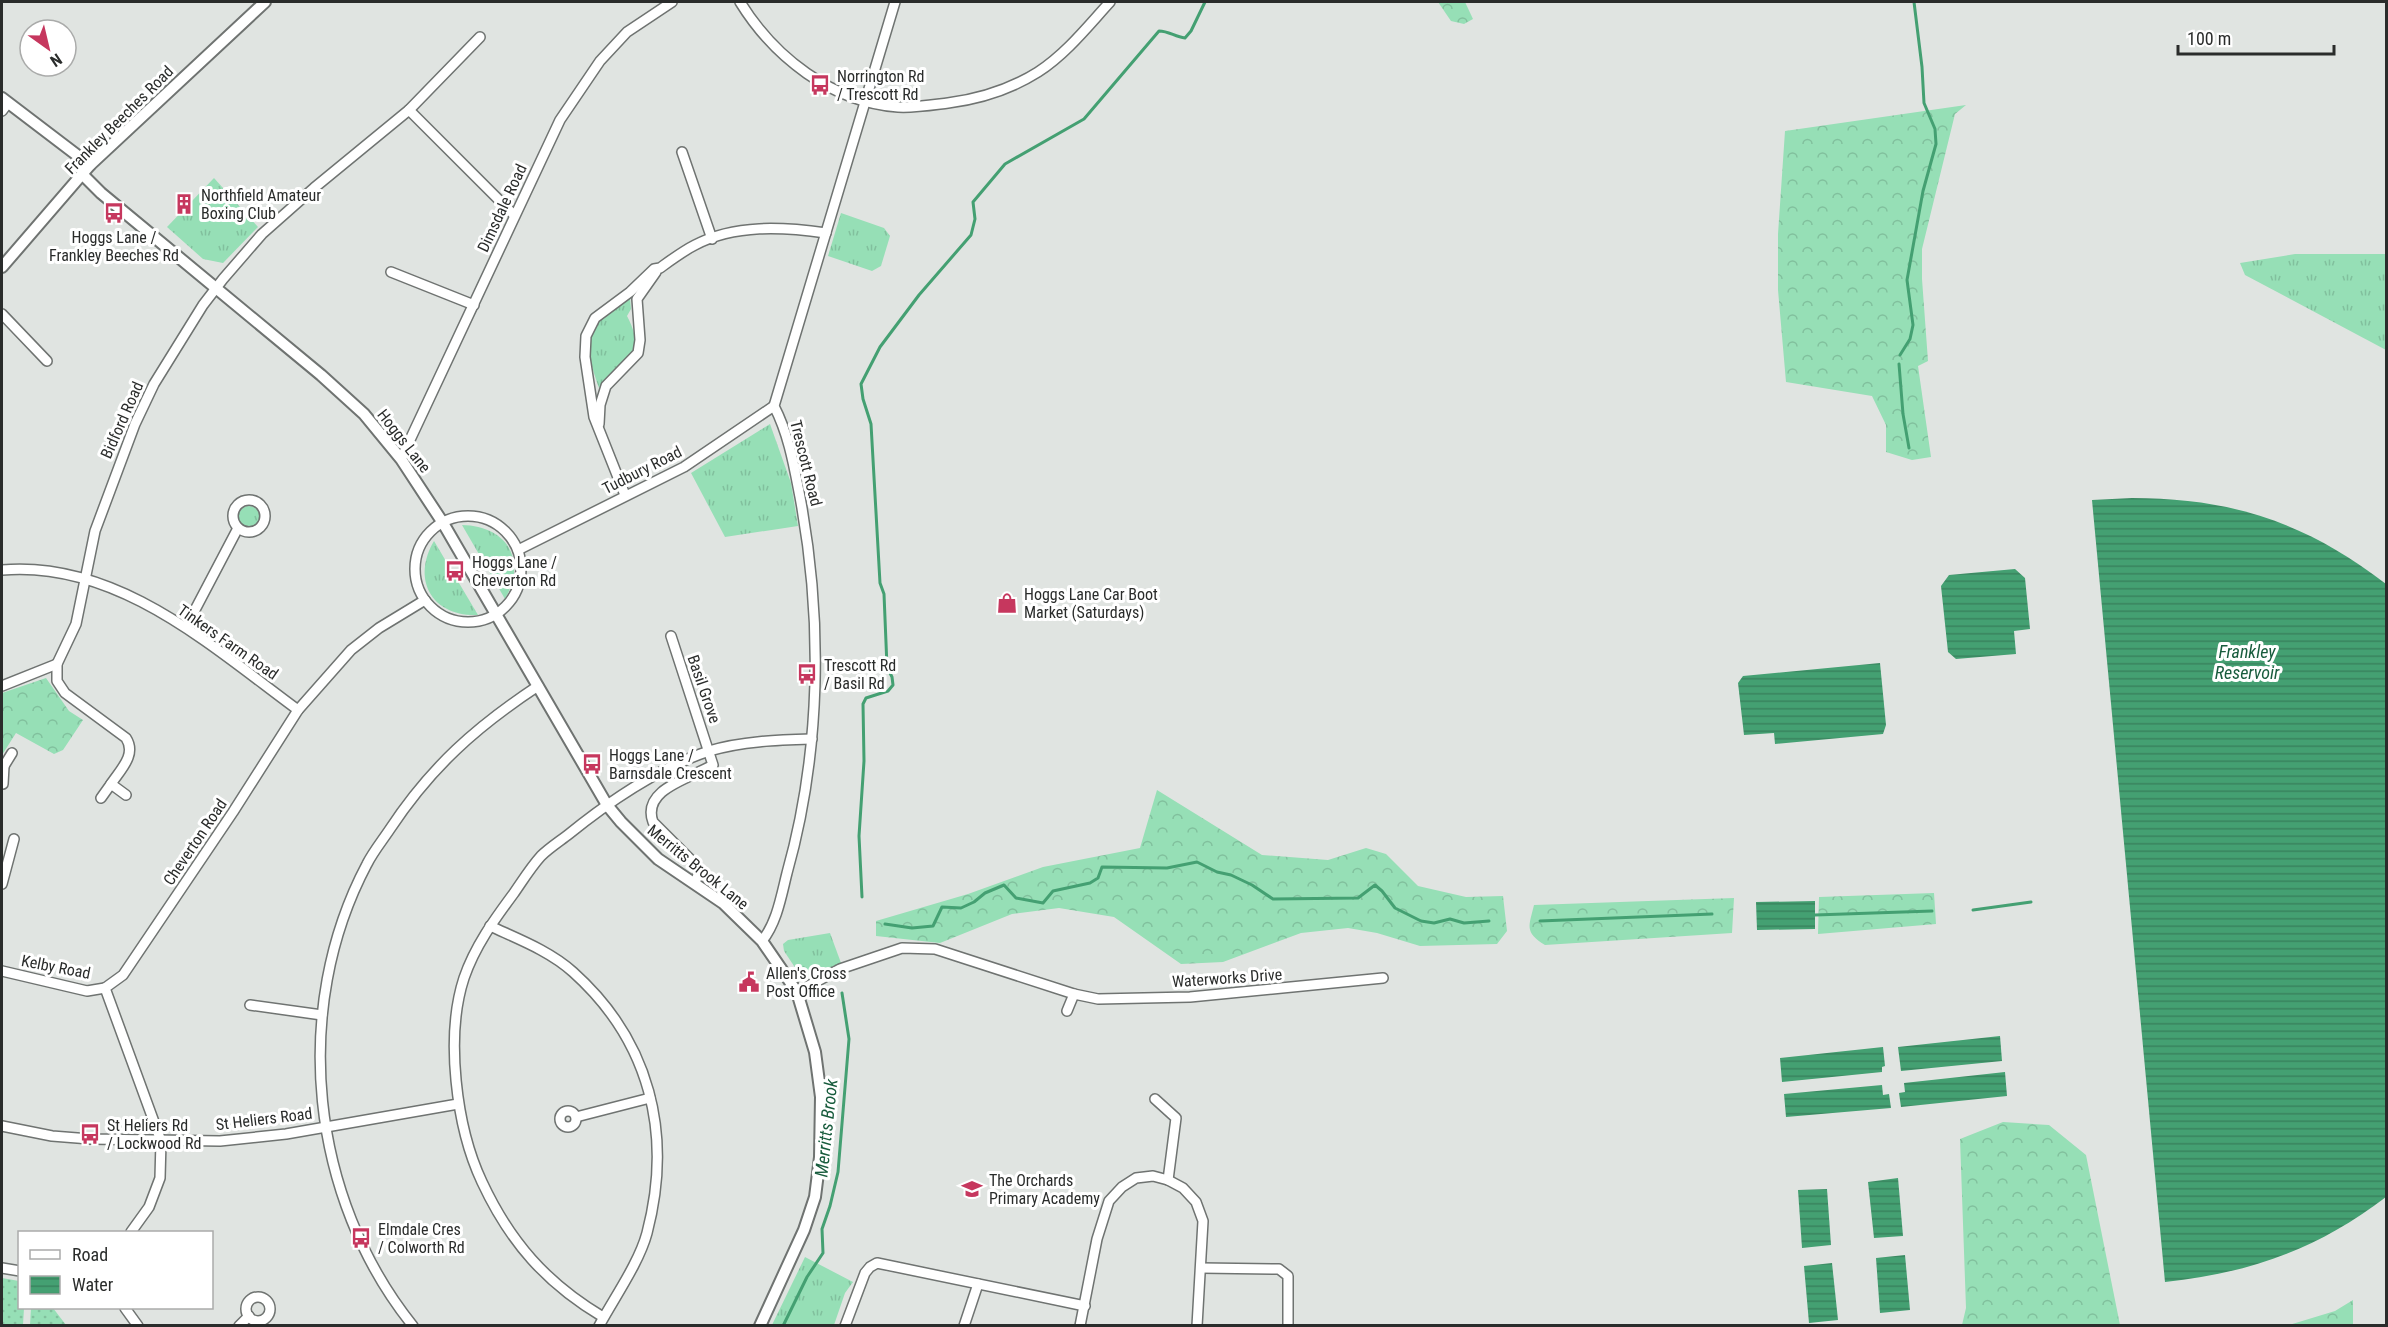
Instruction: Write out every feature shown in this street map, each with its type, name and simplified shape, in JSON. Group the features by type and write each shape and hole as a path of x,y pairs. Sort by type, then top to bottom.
{"street":[{"name":"Frankley Beeches Road","path":"2,267 90,165 265,2"},
{"name":"Dimsdale Road","path":"401,459 560,120 600,61 627,32 672,2"},
{"path":"740,2 753,23 796,67 824,84 865,102 898,107 970,100 1006,88 1038,72 1063,51 1110,2"},
{"name":"Trescott Road","path":"762,941 771,929 796,842 812,739 817,642 806,527 789,442 783,422 774,406 895,2"},
{"name":"Bidford Road","path":"57,664 76,624 95,531 135,424 154,384 216,288 262,234 314,188 410,110 480,37"},
{"path":"4,104 90,165"},
{"path":"410,110 514,215"},
{"path":"682,152 712,239"},
{"name":"Hoggs Lane","path":"83,175 101,193 364,414 401,459 443,523 607,805"},
{"path":"599,429 600,405 606,386 638,353 640,340 636,299 660,268 696,244 758,228 795,228 826,233"},
{"path":"625,495 594,417 585,357 586,336 595,318 630,292 654,269 660,268"},
{"path":"391,272 474,305"},
{"path":"2,314 47,361"},
{"name":"Tudbury Road","path":"518,550 684,467 774,406"},
{"path":"468,516 489,520 505,531 518,550 522,565 520,581 513,598 496,615 481,621 456,621 435,611 425,600 416,575 417,557 425,539 443,523 468,516"},
{"path":"186,627 238,528"},
{"name":"Tinkers Farm Road","path":"2,570 52,571 85,578 132,597 186,627 298,710"},
{"name":"Cheverton Road","path":"105,988 123,975 233,812 298,710 351,650 379,628 425,600"},
{"name":"Basil Grove","path":"671,636 709,751"},
{"path":"2,686 57,664 57,681 65,693 126,738 131,746 131,754 101,798"},
{"path":"413,1326 401,1311 363,1249 347,1211 324,1127 321,1076 322,1014 332,961 345,915 373,854 408,802 452,751 495,715 538,686"},
{"path":"490,926 536,948 573,971 619,1022 632,1043 642,1069 650,1098 658,1147 656,1188 647,1234 639,1254 601,1321 534,1264 503,1225 475,1167 465,1138 458,1104 455,1026 464,980 490,926 542,856 607,805 656,774 709,751 765,740 812,739"},
{"path":"695,884 699,872 698,867 653,822 650,814 652,801 662,791 713,765 709,751"},
{"path":"3,784 3,766 12,753"},
{"path":"111,784 126,795"},
{"name":"Merritts Brook Lane","path":"607,805 658,859 723,903 762,941 797,992 815,1052 821,1097 820,1157 814,1197 804,1230 760,1326"},
{"path":"2,884 14,839"},
{"name":"Waterworks Drive","path":"797,992 840,969 902,948 935,949 1074,994 1098,999 1190,997 1383,978"},
{"name":"Kelby Road","path":"2,971 87,991 105,988"},
{"path":"105,988 161,1142 160,1178 148,1208 131,1231"},
{"path":"1068,1011 1074,994"},
{"path":"250,1005 322,1014"},
{"path":"576,1117 650,1098"},
{"path":"1155,1099 1176,1118 1168,1180"},
{"name":"St Heliers Road","path":"2,1126 81,1138 161,1142 220,1141 286,1134 458,1104"},
{"path":"1080,1326 1097,1239 1109,1201 1122,1187 1136,1178 1153,1176 1168,1180 1183,1188 1196,1202 1203,1221 1197,1326"},
{"path":"845,1326 865,1273 878,1263 1084,1306"},
{"path":"2,1268 18,1271"},
{"path":"1201,1268 1279,1269 1288,1276 1288,1326"},
{"path":"964,1326 978,1284"},
{"path":"125,1309 138,1326"},
{"path":"239,1326 249,1316"}],"green space":[{"path":"1438,2 1465,2 1473,19 1464,24 1451,21"},
{"path":"1966,105 1955,114 1922,249 1928,361 1918,366 1931,457 1912,460 1886,452 1886,425 1872,396 1786,382 1778,290 1778,234 1785,131"},
{"path":"214,178 258,227 223,263 203,259 167,227"},
{"path":"841,213 884,228 890,236 881,266 872,271 828,256"},
{"path":"2295,254 2386,254 2386,350 2245,275 2240,263"},
{"path":"630,298 631,309 627,316 635,340 632,352 599,388 589,353 590,336 601,317"},
{"path":"770,424 791,483 798,526 725,537 691,473"},
{"path":"249,506 259,513 260,517 253,527 249,528 239,521 238,517 245,507"},
{"path":"462,525 491,531 509,547 514,571 512,584 505,599"},
{"path":"434,541 478,615 448,610 430,593 425,569 427,555"},
{"path":"46,678 69,711 83,720 63,750 54,754 16,733 2,755 2,693"},
{"path":"1157,790 1262,855 1328,860 1366,848 1386,854 1418,886 1466,897 1503,896 1507,931 1497,944 1420,946 1377,933 1348,928 1301,933 1223,962 1181,964 1114,917 1059,908 1012,914 940,943 876,936 876,921 968,894 1043,867 1140,848"},
{"path":"1934,893 1936,924 1818,934 1819,897"},
{"path":"1734,898 1732,933 1545,945 1534,936 1530,928 1534,905"},
{"path":"830,933 841,963 809,977 800,975 784,951 783,944 788,940"},
{"path":"2003,1122 2049,1125 2086,1155 2120,1325 1962,1325 1966,1308 1960,1139"},
{"path":"805,1257 853,1282 845,1293 834,1325 772,1325"},
{"path":"2,1278 18,1281 18,1309 24,1309 23,1325 2,1325"},
{"path":"2353,1300 2353,1325 2289,1325 2335,1311"},
{"path":"31,1309 54,1309 66,1325 30,1325"}],"water":[{"name":"Frankley Reservoir","path":"2132,498 2203,503 2267,518 2327,545 2386,584 2386,1197 2335,1231 2282,1256 2226,1272 2165,1282 2092,500"},
{"path":"2015,569 2025,578 2030,629 2014,631 2016,654 1956,659 1948,652 1941,586 1949,575"},
{"path":"1880,663 1886,725 1883,734 1775,744 1774,733 1744,735 1738,683 1743,676"},
{"path":"1815,901 1815,929 1757,930 1756,902"},
{"path":"2000,1036 2002,1061 1901,1071 1898,1047"},
{"path":"1883,1047 1885,1066 1882,1067 1882,1072 1782,1082 1780,1058"},
{"path":"2005,1072 2007,1096 1901,1107 1899,1093 1905,1092 1904,1083"},
{"path":"1882,1085 1883,1095 1889,1094 1891,1108 1786,1117 1784,1094"},
{"path":"1898,1178 1903,1236 1874,1238 1868,1182"},
{"path":"1827,1189 1831,1245 1802,1248 1798,1190"},
{"path":"1905,1255 1910,1310 1880,1313 1876,1258"},
{"path":"1832,1263 1838,1320 1809,1323 1804,1266"}],"waterway":[{"path":"862,897 859,836 864,761 863,704 866,698 888,691 893,685 887,667 884,594 880,583 871,424 861,384 880,347 919,295 971,235 975,219 973,202 1005,164 1084,119 1159,31 1185,38 1191,31 1205,2"},
{"path":"1900,355 1910,339 1913,325 1907,280 1923,191 1936,144 1935,129 1924,103 1914,2"},
{"path":"1899,364 1903,414 1909,448"},
{"path":"885,924 912,928 933,926 942,907 961,908 974,902 985,893 1004,885 1016,898 1043,903 1053,891 1090,883 1098,878 1102,867 1167,868 1197,862 1252,885 1273,899 1358,898 1375,885 1395,908 1421,921 1434,923 1450,919 1464,923 1489,921"},
{"path":"1973,910 2031,902"},
{"path":"1815,915 1932,911"},
{"path":"1540,921 1712,914"},
{"name":"Merritts Brook","path":"783,1326 807,1277 823,1253 822,1229 838,1172 849,1039 842,993"}],"place":[{"name":"Norrington Rd / Trescott Rd","path":"820,85"},
{"name":"Northfield Amateur Boxing Club","path":"184,204"},
{"name":"Hoggs Lane / Frankley Beeches Rd","path":"114,213"},
{"name":"Hoggs Lane / Cheverton Rd","path":"455,571"},
{"name":"Hoggs Lane Car Boot Market (Saturdays)","path":"1007,603"},
{"name":"Trescott Rd / Basil Rd","path":"807,674"},
{"name":"Hoggs Lane / Barnsdale Crescent","path":"592,764"},
{"name":"Allen's Cross Post Office","path":"749,982"},
{"name":"St Heliers Rd / Lockwood Rd","path":"90,1134"},
{"name":"The Orchards Primary Academy","path":"972,1189"},
{"name":"Elmdale Cres / Colworth Rd","path":"361,1238"}]}
